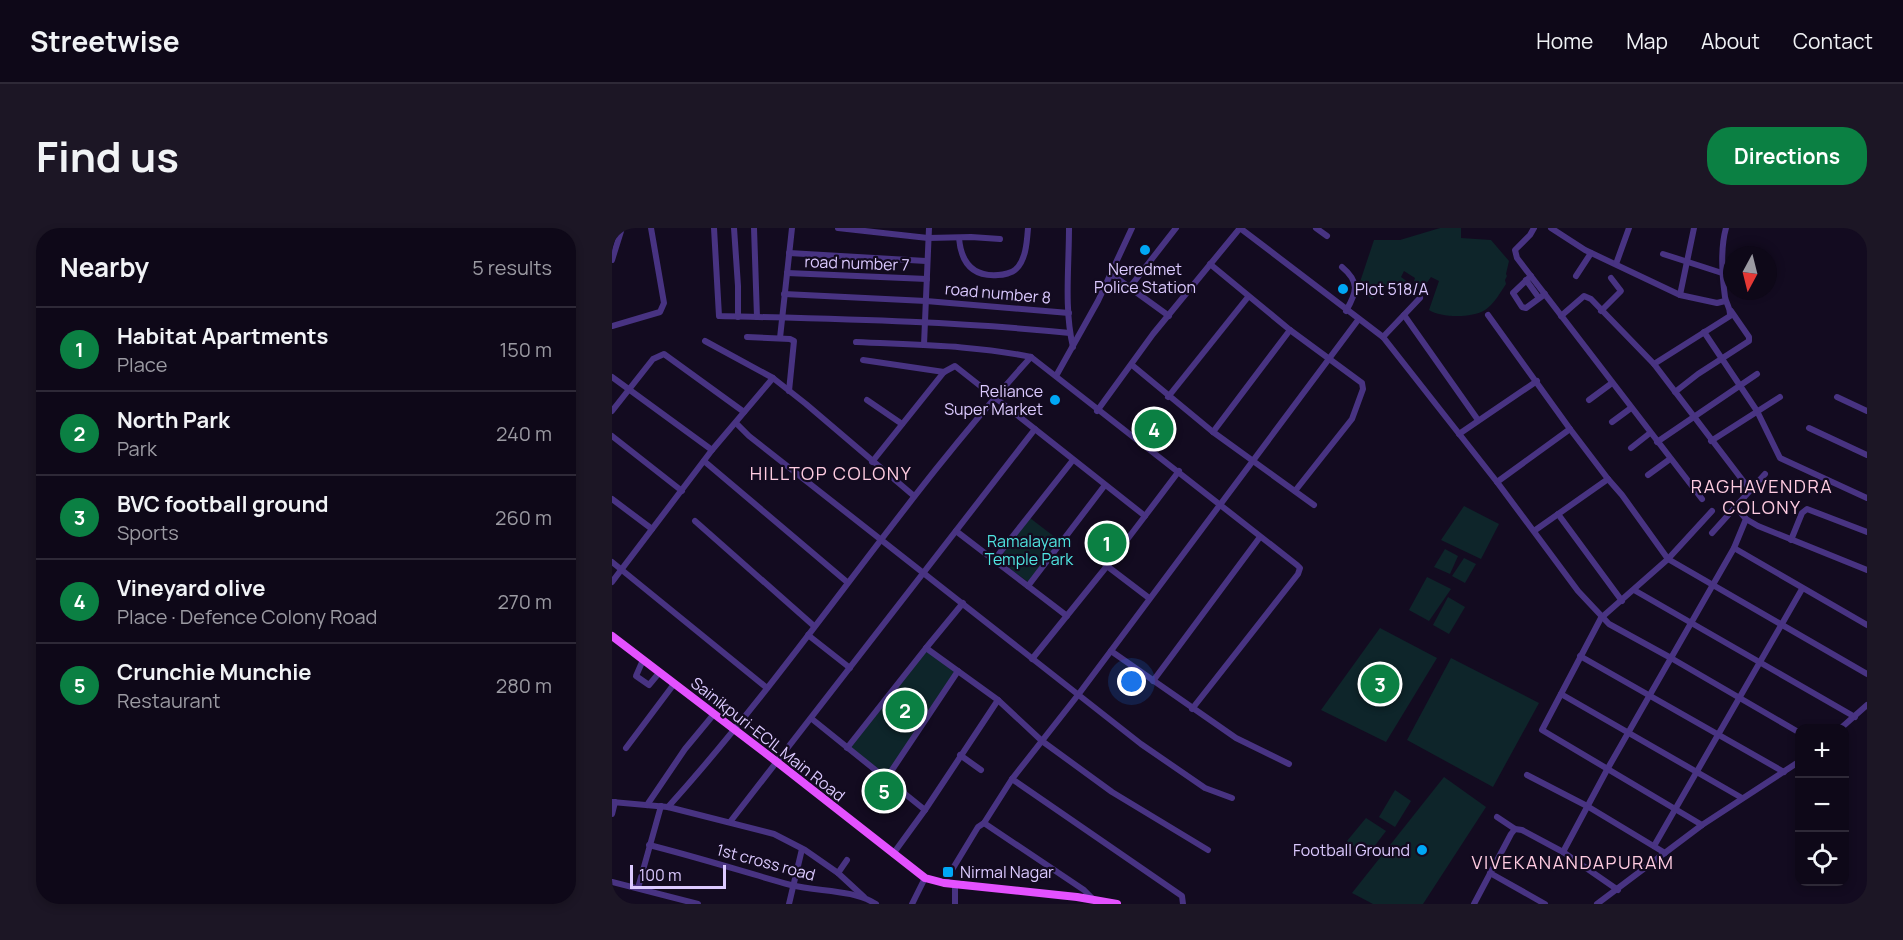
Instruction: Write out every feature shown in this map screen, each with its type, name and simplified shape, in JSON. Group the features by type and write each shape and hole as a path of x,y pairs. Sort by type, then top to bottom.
{"main road":[{"name":"Sainikpuri-ECIL Main Road","path":"612,636 925,878 944,883 1093,899 1117,904"}],"street":[{"path":"612,260 622,228"},
{"path":"612,327 654,314 663,308 651,228"},
{"path":"714,228 719,316 783,316 925,322 1070,333"},
{"path":"734,228 738,317"},
{"path":"754,228 757,317"},
{"path":"780,338 792,228"},
{"path":"838,228 928,238 959,237 1000,240"},
{"path":"924,345 929,228"},
{"path":"959,237 960,253 971,269 988,276 1003,275 1016,269 1026,250 1028,228"},
{"path":"1069,228 1069,313 1073,348"},
{"path":"1056,376 1111,274 1131,228"},
{"path":"1130,287 1176,228"},
{"path":"1097,411 1153,334 1240,228 1383,338 1601,618 1795,731"},
{"path":"1316,228 1327,236"},
{"path":"1534,228 1518,246 1515,254 1529,278 1561,316 1702,500"},
{"path":"1551,228 1591,253 1680,295 1717,303 1725,301"},
{"path":"1616,264 1629,228"},
{"path":"1680,295 1694,229 1686,228"},
{"path":"1675,392 1722,357 1749,341 1749,337 1725,301 1722,273 1726,228"},
{"path":"789,253 926,261"},
{"path":"1576,276 1591,253"},
{"path":"1663,254 1722,273"},
{"path":"1210,264 1290,330 1362,383 1363,389 1352,419 1295,491"},
{"path":"1342,267 1352,276 1355,289 1354,297 1346,311"},
{"name":"road number 7","path":"787,273 927,279"},
{"path":"1111,274 1169,316"},
{"path":"1529,278 1514,291 1513,294 1518,302 1524,308 1542,296"},
{"path":"1601,311 1621,291 1611,278"},
{"name":"road number 8","path":"784,294 926,301 1069,313"},
{"path":"1561,316 1584,296 1591,299 1654,364 1750,490"},
{"path":"1168,397 1248,297"},
{"path":"1383,338 1420,298"},
{"path":"1654,364 1730,316 1731,310"},
{"path":"1404,315 1478,420"},
{"path":"1488,315 1668,559 1867,674"},
{"path":"944,883 978,827 984,823 1012,779 1078,695 1358,320"},
{"path":"1213,432 1290,330"},
{"path":"1704,332 1757,411 1780,458 1867,498"},
{"path":"747,337 780,338 794,341 789,391"},
{"path":"705,341 773,378 914,496"},
{"path":"856,342 924,345 1031,357 1097,411 1179,471 1297,565 1298,574 1192,709"},
{"path":"612,411 653,359 664,354 744,412"},
{"path":"668,807 704,767 767,688 914,496 994,397 1031,357"},
{"path":"863,360 944,372"},
{"path":"1132,365 1213,432 1314,505"},
{"path":"872,462 944,372 955,366 1145,516"},
{"path":"1657,442 1757,374"},
{"path":"612,377 712,450"},
{"path":"612,582 712,450 759,398 773,378"},
{"path":"1459,434 1537,381"},
{"path":"1589,400 1612,383"},
{"path":"1712,441 1780,397"},
{"path":"1837,397 1867,411"},
{"path":"867,400 902,424"},
{"path":"1612,423 1631,408"},
{"path":"736,423 749,436 1141,744 1205,789 1232,798"},
{"path":"1809,428 1867,455"},
{"path":"730,822 1035,429"},
{"path":"1497,482 1570,429"},
{"path":"1631,448 1650,433"},
{"path":"612,436 682,491"},
{"path":"1648,475 1670,459"},
{"path":"994,560 1073,460"},
{"path":"704,461 847,582"},
{"path":"1032,659 1179,471"},
{"path":"1712,532 1765,474"},
{"path":"1534,531 1608,479"},
{"path":"1028,586 1105,484"},
{"path":"612,499 652,529"},
{"path":"1736,507 1746,519 1758,526 1867,570"},
{"path":"1791,540 1802,513 1808,509 1867,532"},
{"path":"1702,825 1542,730 1601,618 1668,559 1712,511"},
{"path":"1558,514 1622,601"},
{"path":"1563,852 1608,768 1734,548 1746,519"},
{"path":"695,521 814,627"},
{"path":"956,531 1067,616"},
{"path":"1153,681 1260,537"},
{"path":"1734,548 1867,625"},
{"path":"612,562 767,688"},
{"path":"1107,566 1149,598"},
{"path":"1654,846 1802,589"},
{"path":"1634,590 1855,717"},
{"path":"847,748 963,603"},
{"path":"808,635 850,668"},
{"path":"926,648 998,700 1042,741 1112,792 1208,850"},
{"path":"1111,651 1192,709 1247,744 1289,764"},
{"path":"1581,656 1784,772"},
{"path":"643,660 636,676 649,685 659,673"},
{"path":"886,779 958,671"},
{"path":"626,748 674,684"},
{"path":"1561,694 1742,798"},
{"path":"893,854 998,700"},
{"path":"1847,724 1867,705"},
{"path":"647,805 685,749 714,714"},
{"path":"812,719 925,810"},
{"path":"960,755 981,770"},
{"path":"1597,904 1702,825 1795,764"},
{"path":"1527,775 1587,806 1665,853"},
{"path":"1012,779 1182,896 1183,904"},
{"path":"612,814 614,802 661,806 774,834 838,873 864,897"},
{"path":"638,888 661,806"},
{"path":"1497,817 1515,829 1522,830 1563,852 1617,890"},
{"path":"984,823 1084,890 1093,899"},
{"path":"1474,904 1515,829"},
{"name":"1st cross road","path":"649,845 793,885 864,897 876,904"},
{"path":"789,904 802,849"},
{"path":"838,873 847,861"},
{"path":"1490,873 1545,904"},
{"path":"912,904 925,878"},
{"path":"612,882 698,904"},
{"path":"955,884 955,904"}],"green space":[{"path":"1440,228 1461,228 1461,238 1491,240 1509,261 1506,284 1494,302 1485,310 1457,316 1435,313 1429,310 1439,281 1431,277 1423,288 1414,281 1415,278 1404,271 1401,277 1416,288 1408,297 1392,281 1372,299 1358,288 1374,240 1400,240"},
{"path":"1464,506 1499,524 1481,559 1441,540"},
{"name":"Ramalayam Temple Park","path":"1030,518 1060,541 1028,582 998,560"},
{"path":"1445,549 1458,556 1450,574 1434,567"},
{"path":"1464,558 1476,564 1465,583 1452,576"},
{"path":"1427,577 1451,589 1429,621 1409,610"},
{"path":"1448,597 1465,607 1449,634 1433,625"},
{"path":"1380,628 1437,658 1386,742 1321,710"},
{"path":"926,648 958,671 886,779 847,748"},
{"path":"1451,658 1539,703 1493,787 1407,740"},
{"name":"Football Ground","path":"1444,777 1486,807 1423,904 1373,904 1352,893"},
{"path":"1395,790 1411,801 1395,827 1379,817"},
{"path":"1366,818 1386,831 1367,856 1347,841"}],"place":[{"name":"Neredmet Police Station","path":"1145,250"},
{"name":"Plot 518/A","path":"1343,289"},
{"name":"Reliance Super Market","path":"1055,400"},
{"name":"Vineyard olive","path":"1154,429"},
{"name":"Habitat Apartments","path":"1107,543"},
{"name":"BVC football ground","path":"1380,684"},
{"name":"North Park","path":"905,710"},
{"name":"Crunchie Munchie","path":"884,791"},
{"name":"Football Ground","path":"1422,850"},
{"name":"Nirmal Nagar","path":"948,872"}],"district":[{"name":"HILLTOP COLONY","path":"831,473"},
{"name":"RAGHAVENDRA COLONY","path":"1762,496"},
{"name":"VIVEKANANDAPURAM","path":"1573,862"}]}
